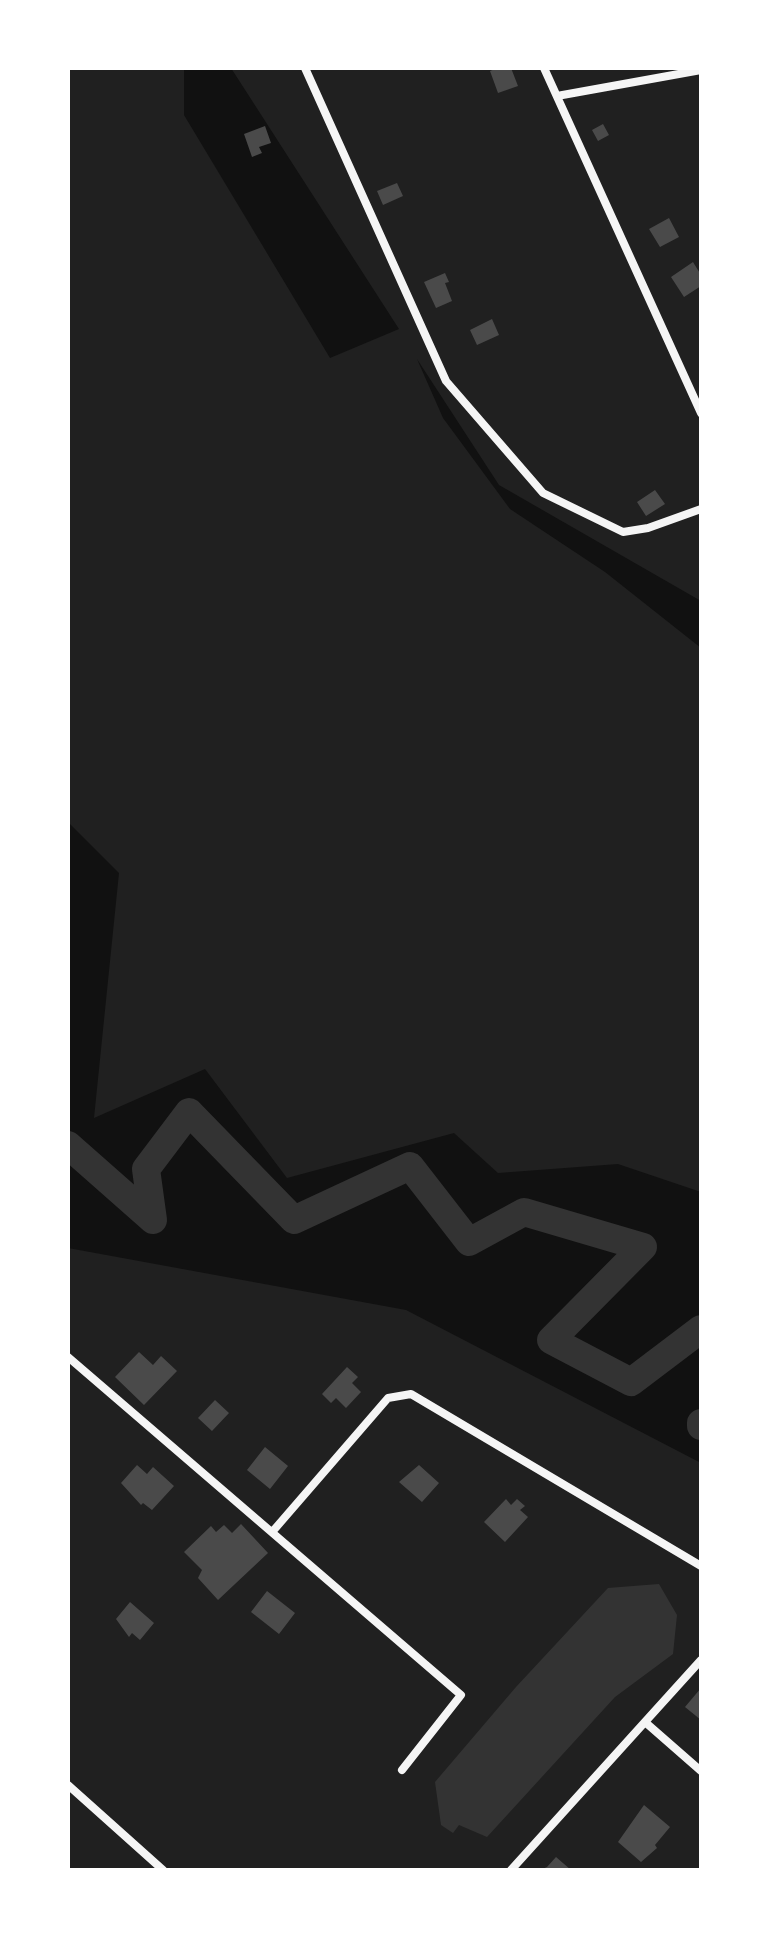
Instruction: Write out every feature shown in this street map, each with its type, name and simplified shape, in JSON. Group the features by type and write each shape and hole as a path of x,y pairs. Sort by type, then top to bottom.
{"street":[{"path":"305,68 446,381 543,493 623,532 648,528 701,509"},
{"path":"544,68 701,413"},
{"path":"557,96 701,70"},
{"path":"68,1357 461,1695 402,1770"},
{"path":"273,1531 388,1398 411,1394 701,1566"},
{"path":"511,1870 701,1660"},
{"path":"645,1722 701,1771"},
{"path":"68,1785 163,1870"}],"shaded area":[{"path":"68,68 184,68 184,115 330,358 399,329 231,68 701,68 701,601 499,485 417,359 443,418 510,509 605,572 701,648 701,1192 618,1164 498,1173 454,1133 287,1178 205,1069 94,1118 119,873 68,822"},
{"path":"68,1248 406,1310 701,1463 701,1870 68,1870"},
{"path":"659,1584 677,1615 673,1654 615,1697 487,1837 459,1825 453,1833 441,1825 435,1782 516,1687 608,1588"}],"building":[{"path":"511,68 518,86 498,93 490,71"},
{"path":"603,124 609,135 598,141 592,130"},
{"path":"265,126 271,143 259,147 262,153 252,157 244,134"},
{"path":"397,183 403,196 383,205 377,191"},
{"path":"669,218 679,237 660,247 649,229"},
{"path":"693,262 701,275 701,286 684,297 671,277"},
{"path":"445,273 449,282 445,283 452,301 436,308 424,282"},
{"path":"492,319 499,335 477,345 470,330"},
{"path":"655,490 665,504 646,516 637,502"},
{"path":"139,1352 153,1365 161,1356 177,1371 144,1405 115,1377"},
{"path":"347,1367 358,1377 352,1383 361,1392 346,1408 336,1398 331,1403 322,1394"},
{"path":"215,1400 229,1413 212,1431 198,1418"},
{"path":"265,1447 288,1466 270,1489 247,1470"},
{"path":"137,1465 147,1474 153,1467 174,1486 152,1510 143,1503 141,1505 121,1483"},
{"path":"419,1465 439,1483 422,1502 399,1482"},
{"path":"506,1499 511,1505 517,1499 525,1506 520,1510 528,1517 505,1542 484,1522"},
{"path":"241,1524 268,1553 218,1600 198,1578 202,1570 184,1552 211,1526 216,1532 224,1525 232,1533"},
{"path":"267,1591 295,1613 279,1634 251,1612"},
{"path":"130,1602 154,1623 140,1640 132,1633 129,1637 116,1619"},
{"path":"701,1688 701,1720 685,1707"},
{"path":"644,1805 670,1827 655,1845 657,1848 641,1862 618,1842"},
{"path":"556,1857 571,1870 540,1870 547,1867"}],"waterway":[{"path":"68,1145 153,1220 146,1169 189,1112 294,1220 410,1166 469,1242 524,1212 643,1247 551,1340 631,1382 701,1329"}]}
